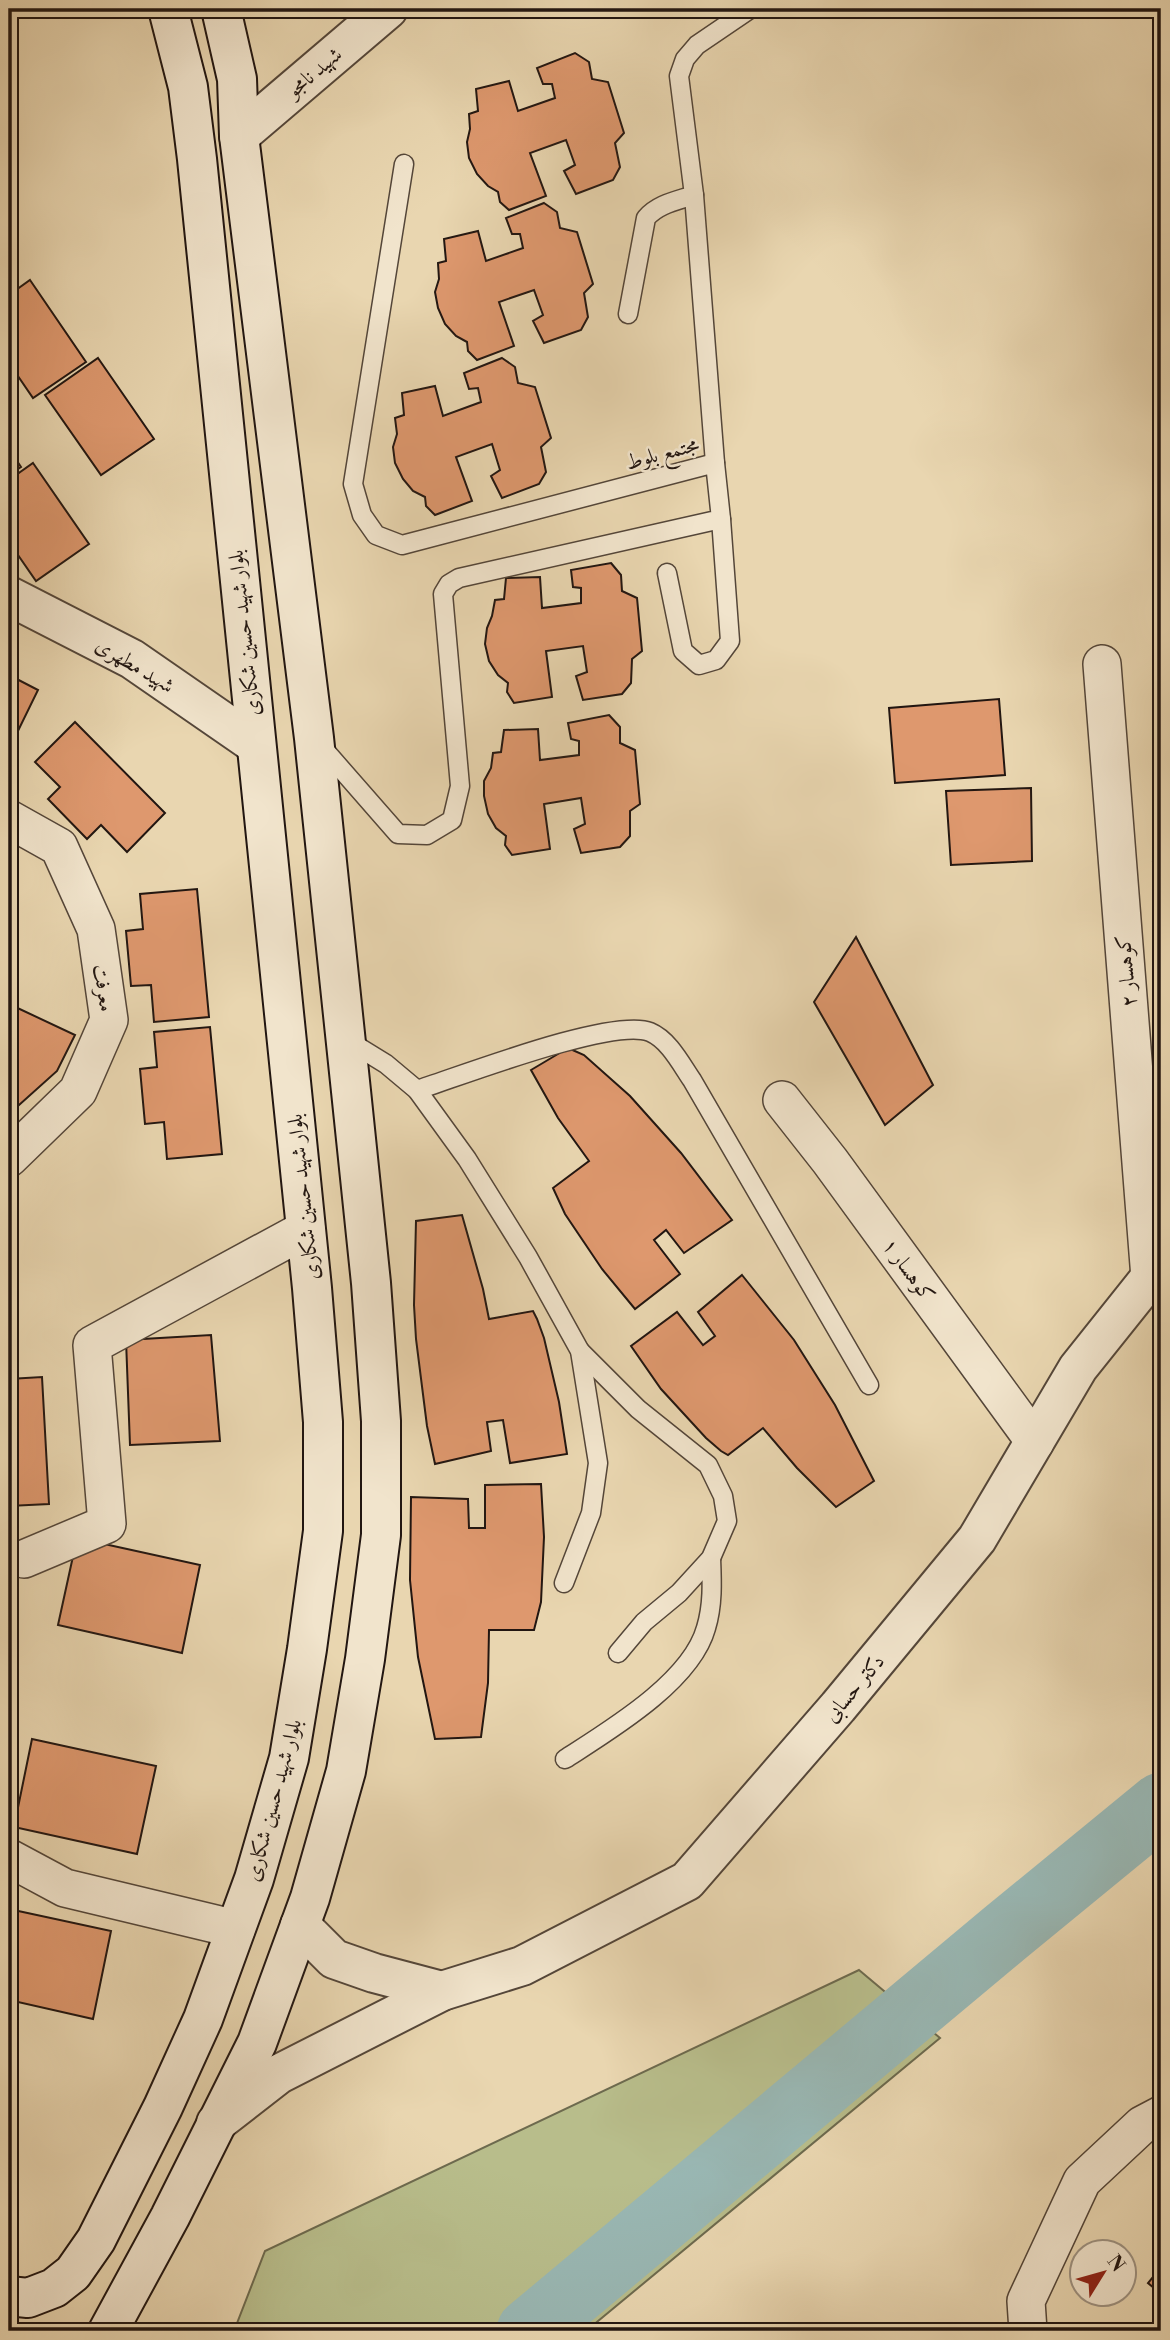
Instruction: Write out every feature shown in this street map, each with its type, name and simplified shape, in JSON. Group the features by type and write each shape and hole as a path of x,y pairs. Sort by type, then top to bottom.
{"main road":[{"name":"بلوار شهید حسین شکاری","path":"15,2304 54,2288 73,2273 96,2240 203,2020 254,1879 289,1758 323,1531 323,1422 306,1229 197,159 188,87 168,9"},
{"path":"108,2331 170,2217 257,2043 300,1925 346,1771 382,1535 381,1420 371,1283 314,738 239,135 237,79 220,9"},
{"name":"شهید نامجو","path":"197,159 239,135 388,9"},
{"name":"شهید مطهری","path":"9,596 132,659 255,744"},
{"path":"255,744 314,738"},
{"name":"دکتر حسابی","path":"216,2123 279,2074 442,1991 522,1966 687,1881 838,1707 977,1539 1078,1368 1158,1273"},
{"path":"300,1925 334,1959 373,1973 442,1991"}],"street":[{"name":"کوهسار ۲","path":"1102,664 1158,1273"},
{"name":"معرفت","path":"9,819 59,847 96,929 109,1020 78,1091 9,1158"},
{"name":"کوهسار ۱","path":"782,1100 830,1161 1035,1442"},
{"path":"24,1559 107,1524 92,1345 306,1229"},
{"path":"9,1858 65,1888 236,1929"},
{"path":"1028,2331 1026,2301 1082,2181 1142,2125 1161,2115"}],"lane":[{"path":"716,463 694,195 679,76 685,59 697,45 750,9"},
{"name":"مجتمع بلوط","path":"404,164 354,484 362,515 376,535 402,545 716,463 730,641 716,660 699,665 683,651 667,573"},
{"path":"628,314 646,218 652,210 694,195"},
{"path":"314,738 398,834 427,835 452,820 460,786 443,594 449,584 459,578 721,519"},
{"path":"417,1090 553,1045 596,1034 633,1028 651,1033 667,1045 692,1080 869,1385"},
{"path":"346,1040 386,1064 417,1090 467,1159 521,1246 580,1351 638,1409 708,1465 723,1496 727,1521 711,1558 680,1593 644,1622 618,1653"},
{"path":"564,1583 591,1513 598,1462 580,1351"},
{"path":"565,1759 644,1706 686,1665 705,1631 712,1601 711,1558"}],"green space":[{"path":"859,1970 940,2038 586,2331 234,2331 265,2251"}],"building":[{"path":"575,53 589,62 592,79 608,82 624,133 615,143 620,167 613,180 576,194 564,171 575,165 566,140 530,153 546,196 509,210 500,202 498,192 477,174 469,158 469,114 478,111 476,89 509,81 518,111 555,98 552,84 543,84 537,68"},
{"path":"544,203 557,212 560,228 577,232 593,284 584,293 588,317 581,330 544,343 533,321 543,315 534,290 499,302 514,346 477,360 468,351 467,342 456,336 445,324 438,308 435,292 439,279 438,263 446,261 444,239 478,231 486,261 523,248 520,234 512,234 506,218"},
{"path":"30,280 86,362 33,398 9,363 9,295"},
{"path":"98,358 154,439 101,475 45,395"},
{"path":"502,358 515,367 518,383 535,387 551,438 541,447 546,472 539,484 502,498 491,476 500,470 492,444 456,457 472,501 435,515 426,506 425,497 413,491 403,479 395,463 395,418 404,415 402,393 435,386 443,416 481,402 478,388 469,389 464,373"},
{"path":"9,449 21,467 9,475"},
{"path":"33,463 89,544 36,581 9,542 9,480"},
{"path":"611,563 621,575 622,591 637,598 642,651 632,659 631,683 622,694 583,700 576,676 587,672 583,646 546,651 552,697 514,703 507,692 508,683 498,675 489,661 485,644 495,600 504,599 506,578 540,577 542,608 581,603 581,588 573,587 571,570"},
{"path":"9,675 38,690 14,739 9,736"},
{"path":"999,699 1005,775 895,783 889,708"},
{"path":"609,715 620,727 620,743 635,750 640,804 630,811 630,836 620,847 581,853 574,829 585,824 581,798 544,804 550,849 512,855 505,845 506,836 496,828 488,814 484,796 484,781 491,768 493,753 501,752 504,730 538,729 540,760 579,755 579,741 571,739 568,723"},
{"path":"75,722 165,813 127,852 101,825 87,839 48,799 60,787 35,762"},
{"path":"1031,788 1032,861 951,865 946,791"},
{"path":"1161,861 1161,941 1153,862"},
{"path":"197,889 209,1017 154,1022 151,985 131,986 126,931 143,929 140,894"},
{"path":"856,937 933,1085 885,1125 814,1002"},
{"path":"9,1004 75,1035 57,1071 9,1114"},
{"path":"210,1027 222,1154 167,1159 164,1122 145,1124 140,1069 157,1067 154,1032"},
{"path":"568,1048 584,1055 630,1096 681,1153 732,1220 684,1253 666,1230 654,1240 680,1274 635,1309 602,1269 565,1214 553,1188 589,1161 558,1118 531,1070"},
{"path":"462,1215 489,1319 533,1311 537,1319 559,1402 567,1454 510,1463 503,1420 487,1422 491,1451 435,1464 427,1426 416,1339 416,1221"},
{"path":"742,1275 794,1340 835,1405 874,1481 836,1507 797,1468 763,1428 728,1455 721,1451 661,1389 631,1346 677,1312 703,1345 715,1336 698,1312"},
{"path":"211,1335 220,1441 130,1445 126,1340"},
{"path":"42,1377 49,1504 9,1506 9,1379"},
{"path":"541,1484 544,1537 541,1602 534,1630 489,1630 488,1683 481,1737 435,1739 418,1657 410,1580 411,1497 468,1499 469,1528 485,1528 485,1485"},
{"path":"77,1538 200,1565 182,1653 58,1625"},
{"path":"32,1739 156,1766 137,1854 14,1827"},
{"path":"9,1909 111,1931 93,2019 9,2000"},
{"path":"1161,2267 1161,2294 1148,2283"}],"waterway":[{"path":"529,2331 1161,1805"}]}
